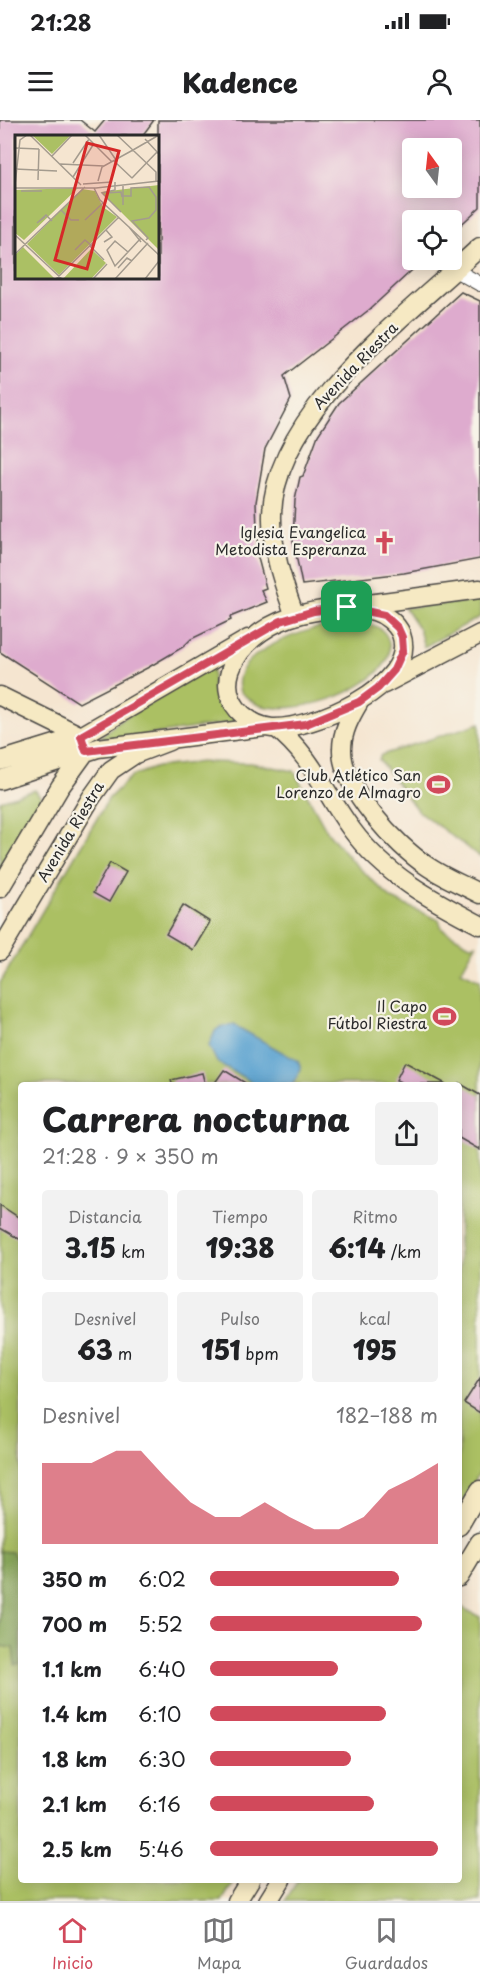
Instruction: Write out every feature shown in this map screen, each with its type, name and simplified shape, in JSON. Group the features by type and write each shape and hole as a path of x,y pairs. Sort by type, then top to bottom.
{"main road":[{"name":"Avenida Riestra","path":"462,264 480,247"},
{"name":"Avenida Riestra","path":"295,616 278,567 272,514 277,483 295,438 310,414 357,361 455,270"},
{"path":"0,780 41,766 83,743 260,632 295,616 480,589"},
{"path":"347,607 384,615 398,628 402,637 400,659 378,688"},
{"path":"260,632 236,659 227,679 227,687 238,711 248,720 270,728 304,753 353,832 403,882 480,926"},
{"path":"0,762 83,743 169,741 306,724 359,702 378,688 480,634"},
{"path":"0,696 83,743"},
{"path":"359,702 345,729 341,751 347,773 359,794 386,832 427,866 480,894"},
{"name":"Avenida Riestra","path":"0,951 91,798 111,770 135,754 169,741"},
{"name":"Avenida Riestra","path":"0,888 60,788 83,743"},
{"path":"41,766 56,772 60,779 60,788"},
{"path":"462,1521 480,1490"},
{"path":"462,1572 480,1542"},
{"path":"237,1901 248,1883"},
{"path":"268,1901 279,1883"}],"street":[{"path":"455,270 480,284"}],"green space":[{"path":"480,600 480,617 424,647 419,629 405,608"},
{"path":"344,623 372,625 383,631 387,637 389,656 387,660 362,684 328,700 291,707 274,708 259,705 240,692 239,677 246,664 259,653 295,635"},
{"path":"213,665 213,691 236,722 114,740 100,737 119,721"},
{"name":"Club Atlético San Lorenzo de Almagro","path":"480,723 480,857 417,810 379,760 381,755"},
{"path":"202,762 251,763 294,771 327,831 352,861 392,899 439,920 442,929 470,945 476,944 461,971 480,980 480,1472 462,1503 462,1082 18,1082 18,1883 233,1883 222,1901 0,1901 0,983 109,798 132,776 157,767"},
{"path":"35,790 44,802 0,873 0,801"},
{"path":"0,1551 12,1552 18,1562 18,1664 15,1665 13,1648 0,1646"},
{"path":"462,1608 480,1617 480,1901 285,1901 296,1883 462,1883"}],"water":[{"path":"234,1025 298,1061 301,1069 294,1082 252,1082 217,1062 209,1046 215,1031 220,1027"}],"building":[{"path":"0,120 80,120 95,132 105,120 154,120 143,135 15,135 15,279 159,279 158,120 480,120 480,207 462,224 462,210 402,210 402,270 412,270 370,309 284,376 291,399 265,449 256,502 258,558 266,588 261,590 267,602 230,617 231,620 191,639 183,647 79,703 0,652"},
{"path":"461,292 480,301 480,559 404,573 302,585 293,540 295,500 300,477 303,476 318,435 339,403"},
{"path":"110,863 126,872 109,902 93,893"},
{"path":"183,905 210,922 193,950 166,934"},
{"path":"405,1062 442,1082 400,1082 396,1080"},
{"path":"224,1070 244,1082 215,1082"},
{"path":"202,1073 204,1082 172,1082 171,1080"},
{"path":"462,1085 480,1095 480,1150 462,1140"},
{"path":"0,1205 18,1217 18,1238 0,1228"},
{"path":"480,1378 480,1413 464,1403"}],"place":[{"name":"Iglesia Evangelica Metodista Esperanza","path":"384,542"},
{"name":"Club Atlético San Lorenzo de Almagro","path":"439,785"},
{"name":"Il Capo Fútbol Riestra","path":"445,1016"}],"route":[{"path":"347,607 376,611 384,615 398,628 402,637 403,650 394,670 378,688 359,702 330,716 306,724 276,728 264,727 86,751 81,736 232,648 281,621 295,616 347,607"}]}
